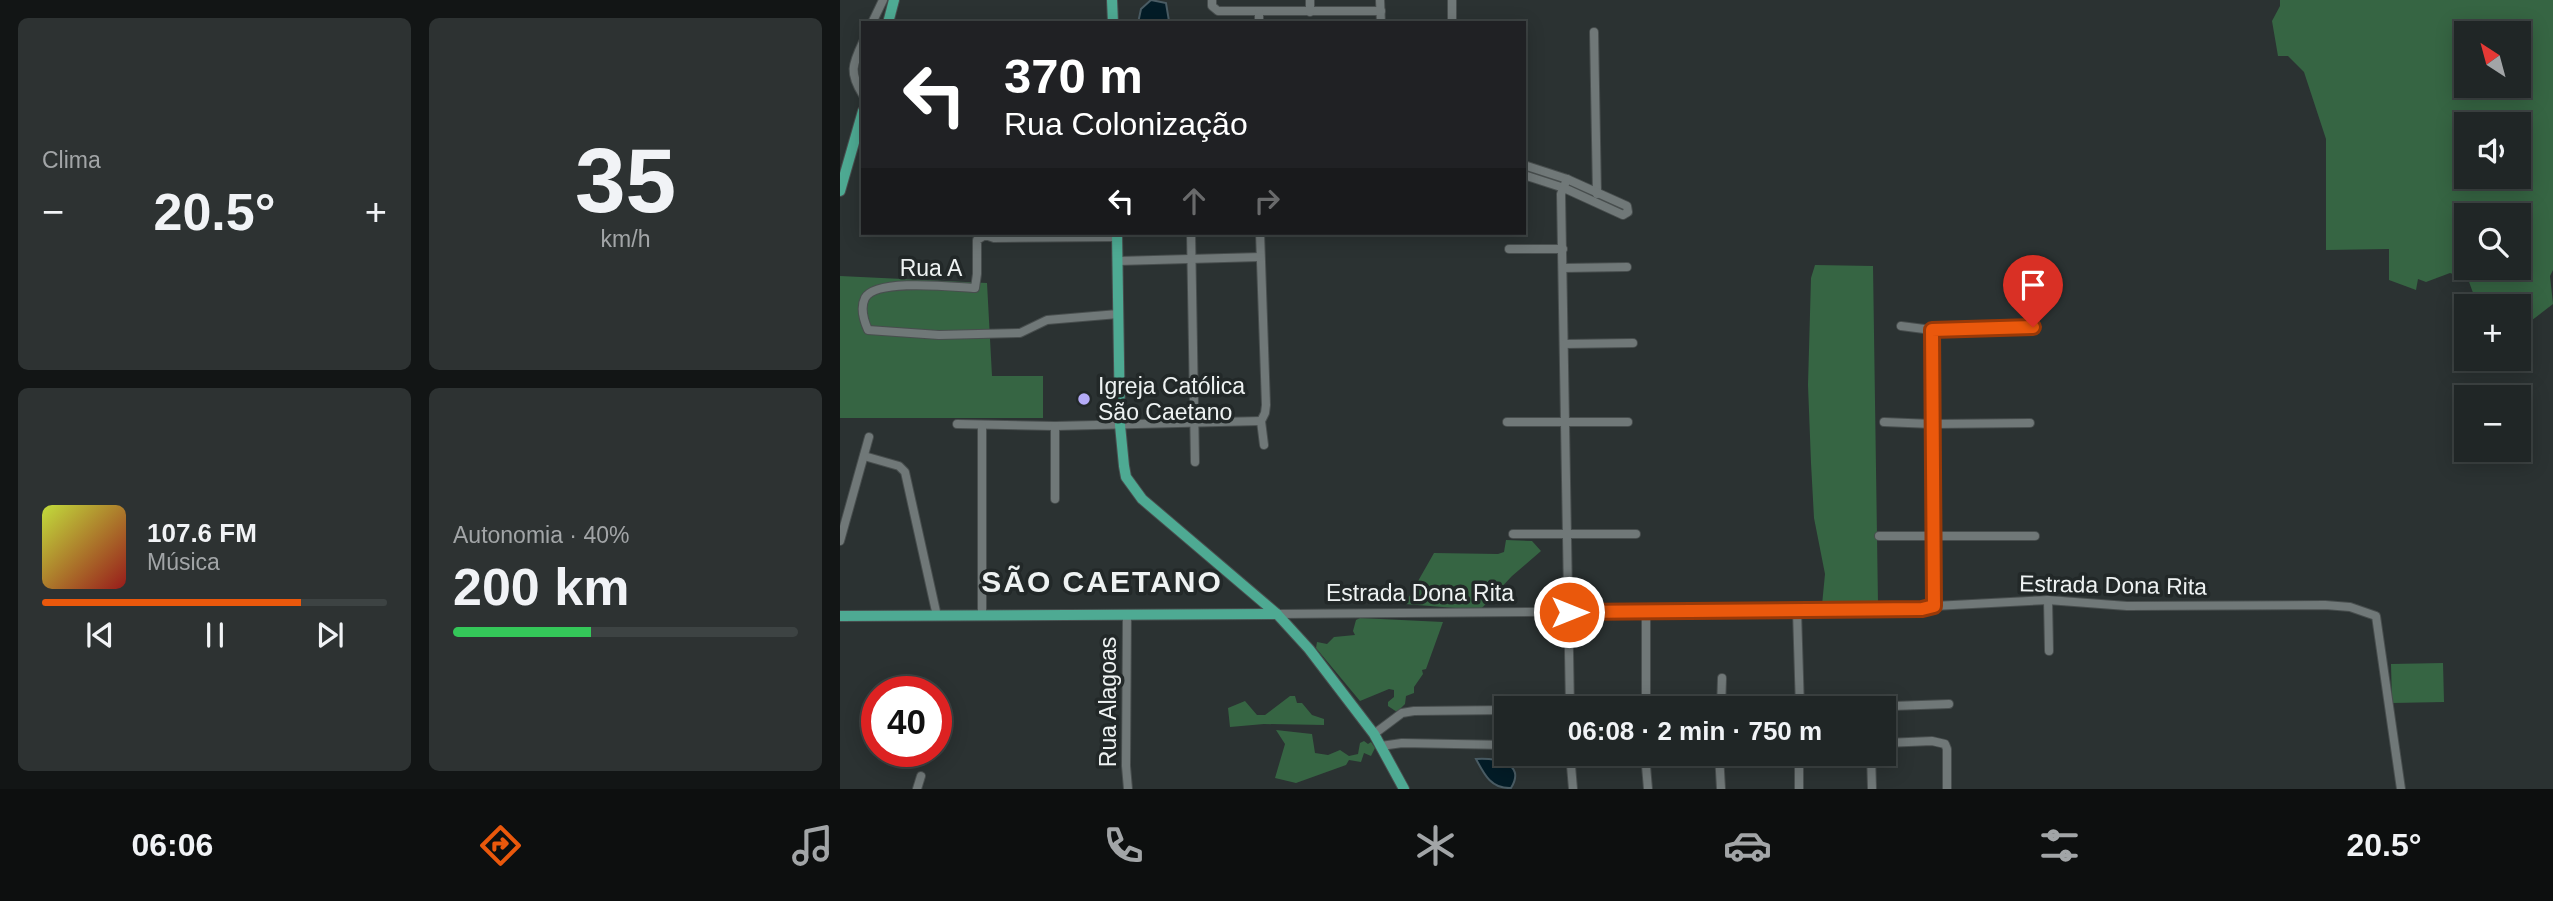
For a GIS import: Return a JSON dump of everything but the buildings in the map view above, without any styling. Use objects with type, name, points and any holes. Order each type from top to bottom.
[{"type":"main road","points":[[889,21],[894,0]]},
{"type":"main road","points":[[1112,0],[1112,21]]},
{"type":"main road","points":[[840,191],[860,128]]},
{"type":"main road","points":[[1117,235],[1121,425],[1126,477],[1132,488],[1151,507],[1277,614],[1309,649],[1374,734],[1404,789]]},
{"type":"main road","name":"Estrada Dona Rita","points":[[840,616],[1277,614]]},
{"type":"street","points":[[873,21],[883,0]]},
{"type":"street","points":[[1310,0],[1310,12]]},
{"type":"street","points":[[1380,0],[1381,21]]},
{"type":"street","points":[[1452,0],[1452,21]]},
{"type":"street","points":[[1212,3],[1218,11],[1381,11]]},
{"type":"street","points":[[1258,12],[1259,21]]},
{"type":"street","points":[[1594,32],[1598,192],[1594,201]]},
{"type":"street","points":[[861,46],[853,61],[853,80],[861,93]]},
{"type":"street","points":[[1526,166],[1598,192],[1627,206],[1628,212],[1623,215],[1564,188],[1526,176]]},
{"type":"street","points":[[1567,179],[1562,194],[1570,696]]},
{"type":"street","name":"Rua A","points":[[1117,235],[985,235],[977,240],[975,288],[912,285],[882,288],[871,292],[865,299],[863,313],[868,330],[939,335],[1020,333],[1047,320],[1118,314]]},
{"type":"street","points":[[1191,235],[1195,462]]},
{"type":"street","points":[[1260,235],[1266,405],[1261,421],[1264,445]]},
{"type":"street","points":[[1509,249],[1563,249]]},
{"type":"street","points":[[1118,261],[1259,257]]},
{"type":"street","points":[[1563,268],[1628,267]]},
{"type":"street","points":[[1901,326],[1932,330],[2033,327]]},
{"type":"street","points":[[1932,330],[1934,606]]},
{"type":"street","points":[[1564,344],[1633,343]]},
{"type":"street","points":[[957,424],[1055,426],[1261,421]]},
{"type":"street","points":[[1507,422],[1628,422]]},
{"type":"street","points":[[1884,422],[2030,423]]},
{"type":"street","points":[[982,426],[982,616]]},
{"type":"street","points":[[1055,426],[1055,499]]},
{"type":"street","points":[[840,541],[869,437]]},
{"type":"street","points":[[864,456],[899,466],[905,472],[937,616]]},
{"type":"street","points":[[1513,534],[1636,534]]},
{"type":"street","points":[[1879,536],[2035,536]]},
{"type":"street","points":[[2048,600],[2049,651]]},
{"type":"street","name":"Estrada Dona Rita","points":[[1277,614],[1922,609],[1934,606],[2048,600],[2127,606],[2339,605],[2376,616],[2401,789]]},
{"type":"street","points":[[1797,611],[1800,696]]},
{"type":"street","points":[[1646,612],[1646,696]]},
{"type":"street","name":"Rua Alagoas","points":[[1127,615],[1128,789]]},
{"type":"street","points":[[1721,696],[1722,678]]},
{"type":"street","points":[[1896,706],[1949,704]]},
{"type":"street","points":[[1374,734],[1402,713],[1414,710],[1494,710]]},
{"type":"street","points":[[1896,743],[1932,741],[1945,744],[1947,789]]},
{"type":"street","points":[[1381,746],[1402,743],[1494,745]]},
{"type":"street","points":[[1571,766],[1573,789]]},
{"type":"street","points":[[1647,766],[1648,789]]},
{"type":"street","points":[[1720,766],[1721,789]]},
{"type":"street","points":[[1799,766],[1799,789]]},
{"type":"street","points":[[1871,766],[1872,789]]},
{"type":"street","points":[[917,789],[921,776]]},
{"type":"green space","points":[[2280,0],[2553,0],[2553,270],[2550,276],[2553,304],[2531,321],[2531,294],[2473,294],[2468,280],[2531,280],[2531,203],[2454,203],[2454,274],[2450,273],[2426,282],[2418,279],[2416,290],[2389,280],[2389,249],[2326,250],[2326,139],[2304,72],[2288,56],[2278,56],[2272,21],[2280,6]]},
{"type":"green space","points":[[1815,265],[1873,266],[1878,604],[1822,605],[1825,574],[1814,518],[1808,385],[1811,278]]},
{"type":"green space","points":[[840,276],[987,283],[992,376],[1043,376],[1043,418],[840,418]]},
{"type":"green space","points":[[1506,540],[1532,541],[1541,551],[1512,576],[1480,610],[1405,604],[1434,553],[1498,554],[1504,552]]},
{"type":"green space","points":[[1356,620],[1443,622],[1426,669],[1422,670],[1423,674],[1414,687],[1414,693],[1406,696],[1405,704],[1397,712],[1388,706],[1388,702],[1394,697],[1394,690],[1389,689],[1360,701],[1316,648],[1317,642],[1327,644],[1334,637],[1355,635],[1353,631]]},
{"type":"green space","points":[[2443,663],[2444,702],[2392,703],[2391,664]]},
{"type":"green space","points":[[1290,696],[1295,696],[1297,703],[1302,703],[1312,715],[1324,719],[1324,725],[1264,724],[1230,727],[1228,708],[1245,701],[1257,715],[1265,715]]},
{"type":"green space","points":[[1276,730],[1312,734],[1315,753],[1328,755],[1340,750],[1349,756],[1358,754],[1360,743],[1364,741],[1368,744],[1371,742],[1375,748],[1371,756],[1364,753],[1361,762],[1349,760],[1346,765],[1296,783],[1275,778],[1285,744]]},
{"type":"water","points":[[1151,0],[1166,3],[1169,21],[1138,21],[1141,9]]},
{"type":"water","points":[[1476,759],[1494,760],[1494,766],[1510,766],[1515,772],[1515,779],[1511,788],[1504,788],[1485,775]]},
{"type":"place","name":"Igreja Católica São Caetano","points":[[1084,399]]},
{"type":"district","name":"SÃO CAETANO","points":[[1102,582]]},
{"type":"route","points":[[1569,612],[1922,609],[1934,606],[1932,330],[2033,327]]}]
